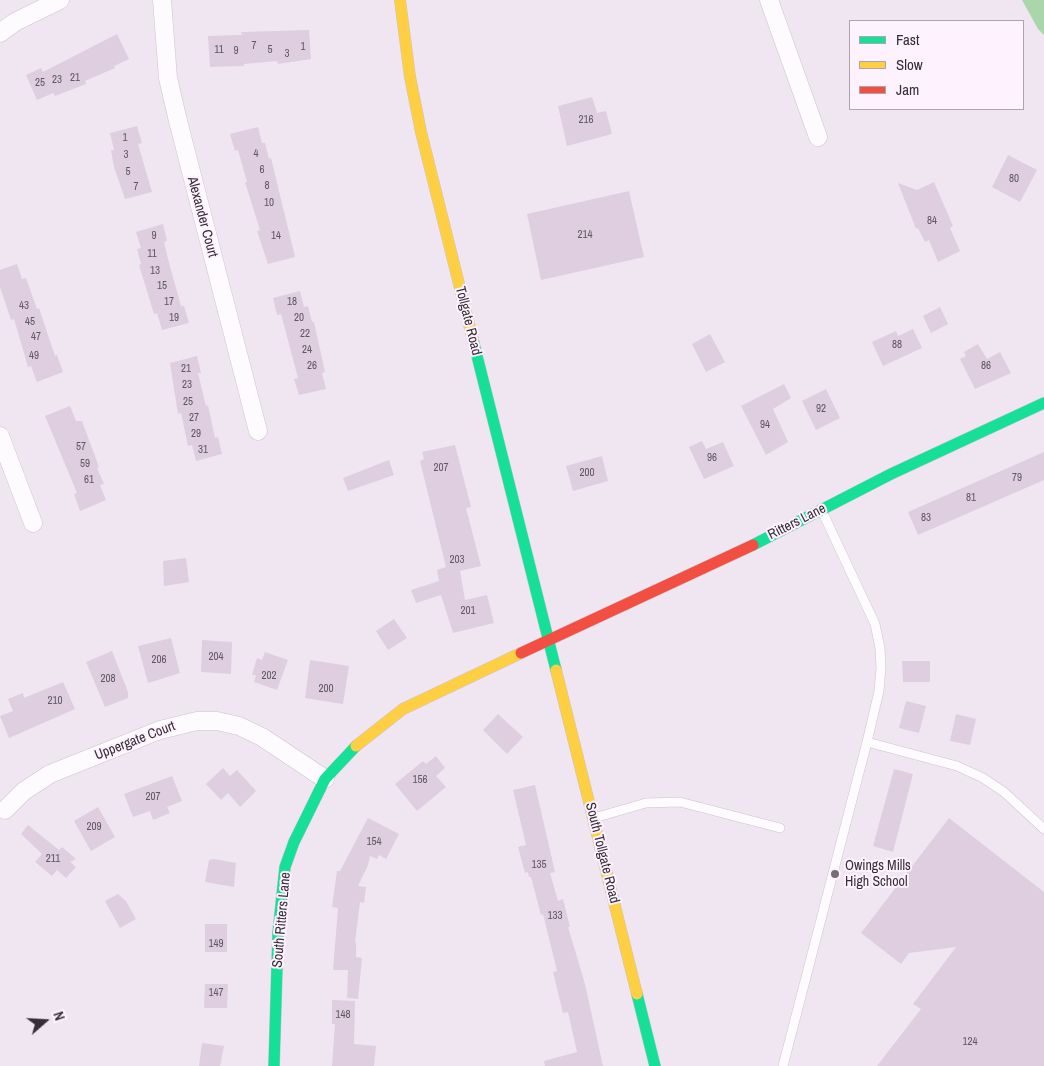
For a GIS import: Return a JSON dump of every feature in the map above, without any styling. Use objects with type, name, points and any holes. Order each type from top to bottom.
[{"type":"street","points":[[0,33],[15,22],[60,0]]},
{"type":"street","name":"Alexander Court","points":[[162,0],[168,78],[258,431]]},
{"type":"street","name":"Tollgate Road","points":[[400,0],[421,132],[550,640]]},
{"type":"street","points":[[769,0],[818,137]]},
{"type":"street","name":"Ritters Lane","points":[[550,640],[742,551],[891,474],[1044,403]]},
{"type":"street","points":[[0,436],[33,523]]},
{"type":"street","name":"South Ritters Lane","points":[[274,1066],[278,933],[285,867],[294,842],[324,779],[347,754],[374,730],[403,709],[550,640]]},
{"type":"street","name":"South Tollgate Road","points":[[550,640],[655,1066]]},
{"type":"street","name":"Uppergate Court","points":[[5,810],[24,791],[50,774],[160,730],[197,721],[224,723],[262,737],[324,779]]},
{"type":"lane","points":[[783,1066],[879,691],[880,648],[875,624],[864,596],[822,510]]},
{"type":"lane","points":[[867,742],[958,766],[1004,792],[1044,829]]},
{"type":"lane","points":[[594,818],[646,803],[680,802],[780,828]]},
{"type":"shaded area","points":[[1022,0],[1044,0],[1044,35],[1038,29]]},
{"type":"building","points":[[309,30],[311,59],[278,64],[277,61],[244,64],[244,66],[210,67],[208,36],[242,35],[241,32]]},
{"type":"building","points":[[117,34],[129,59],[114,66],[115,68],[85,81],[86,84],[55,96],[53,93],[37,100],[26,75],[41,68],[43,72]]},
{"type":"building","points":[[592,97],[597,113],[606,111],[612,134],[567,146],[558,106]]},
{"type":"building","points":[[137,126],[142,143],[138,144],[152,192],[125,199],[114,167],[111,150],[114,150],[110,133]]},
{"type":"building","points":[[258,127],[262,143],[265,143],[269,159],[271,158],[295,257],[268,264],[257,231],[260,230],[245,182],[247,182],[238,150],[235,151],[230,134]]},
{"type":"building","points":[[1008,155],[1037,170],[1020,202],[992,187]]},
{"type":"building","points":[[934,182],[953,226],[950,228],[960,251],[938,262],[929,240],[925,242],[918,228],[916,229],[898,183],[917,190]]},
{"type":"building","points":[[629,191],[644,257],[541,280],[527,214]]},
{"type":"building","points":[[163,224],[167,241],[164,242],[168,259],[181,306],[184,306],[189,323],[162,330],[157,313],[154,314],[139,265],[141,264],[137,249],[141,248],[136,232]]},
{"type":"building","points":[[17,264],[22,279],[26,278],[37,309],[39,308],[55,356],[57,355],[63,372],[37,382],[31,366],[28,367],[14,319],[11,320],[0,287],[0,270]]},
{"type":"building","points":[[300,291],[304,307],[308,306],[312,322],[314,322],[325,372],[322,373],[326,389],[299,395],[294,379],[298,378],[281,314],[277,315],[273,298]]},
{"type":"building","points":[[940,307],[948,324],[931,333],[923,316]]},
{"type":"building","points":[[913,329],[922,348],[883,366],[872,342],[896,331],[898,336]]},
{"type":"building","points":[[710,334],[725,362],[706,372],[692,344]]},
{"type":"building","points":[[978,344],[987,359],[1000,352],[1011,373],[975,389],[960,359],[966,356],[964,352]]},
{"type":"building","points":[[197,356],[201,373],[198,373],[206,406],[208,405],[215,438],[218,437],[222,454],[196,461],[192,445],[188,446],[181,413],[178,414],[170,363]]},
{"type":"building","points":[[784,384],[791,398],[773,409],[788,442],[766,455],[741,406]]},
{"type":"building","points":[[826,389],[840,418],[816,430],[802,401]]},
{"type":"building","points":[[70,406],[76,421],[82,421],[99,467],[97,468],[104,484],[100,485],[106,500],[80,511],[74,494],[77,493],[45,416]]},
{"type":"building","points":[[702,441],[706,449],[723,442],[734,466],[704,479],[689,447]]},
{"type":"building","points":[[455,445],[471,507],[466,508],[481,566],[460,571],[465,600],[487,595],[494,623],[453,633],[441,595],[416,603],[411,590],[439,581],[437,570],[446,567],[420,461],[424,459],[422,452]]},
{"type":"building","points":[[1044,452],[1044,480],[918,535],[908,512]]},
{"type":"building","points":[[602,456],[608,481],[573,491],[566,466]]},
{"type":"building","points":[[389,460],[394,475],[348,491],[343,478]]},
{"type":"building","points":[[186,558],[189,582],[164,586],[163,561]]},
{"type":"building","points":[[394,619],[407,638],[388,650],[376,631]]},
{"type":"building","points":[[171,638],[180,673],[148,683],[138,646]]},
{"type":"building","points":[[202,640],[232,642],[231,674],[201,672]]},
{"type":"building","points":[[112,651],[128,692],[128,698],[105,707],[86,662]]},
{"type":"building","points":[[265,652],[288,660],[277,690],[254,682],[256,675],[252,675],[257,658],[262,660]]},
{"type":"building","points":[[310,660],[349,666],[343,704],[305,698]]},
{"type":"building","points":[[902,661],[930,661],[930,682],[903,682]]},
{"type":"building","points":[[63,682],[75,709],[9,738],[0,716],[13,711],[8,699],[23,693],[24,698]]},
{"type":"building","points":[[906,701],[926,706],[919,733],[899,728]]},
{"type":"building","points":[[498,714],[523,737],[507,754],[483,730]]},
{"type":"building","points":[[956,714],[976,719],[970,745],[950,741]]},
{"type":"building","points":[[436,756],[445,768],[436,776],[446,787],[417,811],[395,784],[423,761],[426,764]]},
{"type":"building","points":[[223,768],[230,776],[237,770],[256,791],[240,807],[228,793],[221,800],[206,784]]},
{"type":"building","points":[[894,769],[913,774],[893,852],[873,846]]},
{"type":"building","points":[[172,776],[182,801],[167,807],[170,813],[153,820],[150,811],[133,817],[124,794]]},
{"type":"building","points":[[535,785],[555,872],[550,873],[558,901],[563,899],[570,927],[568,927],[585,984],[603,1066],[545,1066],[544,1061],[577,1052],[568,1012],[563,1013],[553,972],[557,971],[543,914],[541,915],[531,877],[529,877],[528,872],[525,873],[518,847],[526,845],[513,790]]},
{"type":"building","points":[[98,807],[115,837],[91,851],[74,821]]},
{"type":"building","points":[[368,818],[399,834],[386,859],[379,855],[377,859],[370,856],[358,886],[366,887],[364,903],[360,902],[355,942],[356,957],[362,958],[358,999],[347,998],[348,970],[333,970],[338,908],[332,907],[337,871],[340,871]]},
{"type":"building","points":[[949,818],[1044,892],[1044,1066],[877,1066],[921,1009],[913,1004],[956,947],[909,953],[901,964],[861,933]]},
{"type":"building","points":[[28,825],[59,850],[62,847],[76,859],[70,862],[76,867],[66,878],[57,870],[52,876],[35,862],[42,854],[21,834]]},
{"type":"building","points":[[214,859],[236,863],[234,887],[205,882],[209,860]]},
{"type":"building","points":[[118,894],[126,901],[136,919],[120,928],[105,901]]},
{"type":"building","points":[[205,924],[227,924],[227,952],[205,952]]},
{"type":"building","points":[[205,984],[228,984],[227,1008],[204,1008]]},
{"type":"building","points":[[332,1000],[355,1001],[354,1044],[376,1046],[374,1066],[332,1066],[335,1024],[332,1024]]},
{"type":"building","points":[[202,1043],[224,1046],[220,1066],[199,1066]]},
{"type":"traffic: fast","points":[[473,340],[556,670]]},
{"type":"traffic: fast","points":[[753,545],[891,474],[1044,403]]},
{"type":"traffic: fast","points":[[274,1066],[278,933],[285,867],[294,842],[325,779],[356,746]]},
{"type":"traffic: fast","points":[[637,994],[655,1066]]},
{"type":"traffic: slow","points":[[400,0],[410,77],[421,132],[473,340]]},
{"type":"traffic: slow","points":[[356,746],[403,709],[521,653]]},
{"type":"traffic: slow","points":[[556,670],[637,994]]},
{"type":"traffic: jam","points":[[521,653],[753,545]]},
{"type":"place","name":"Owings Mills High School","points":[[835,874]]}]
